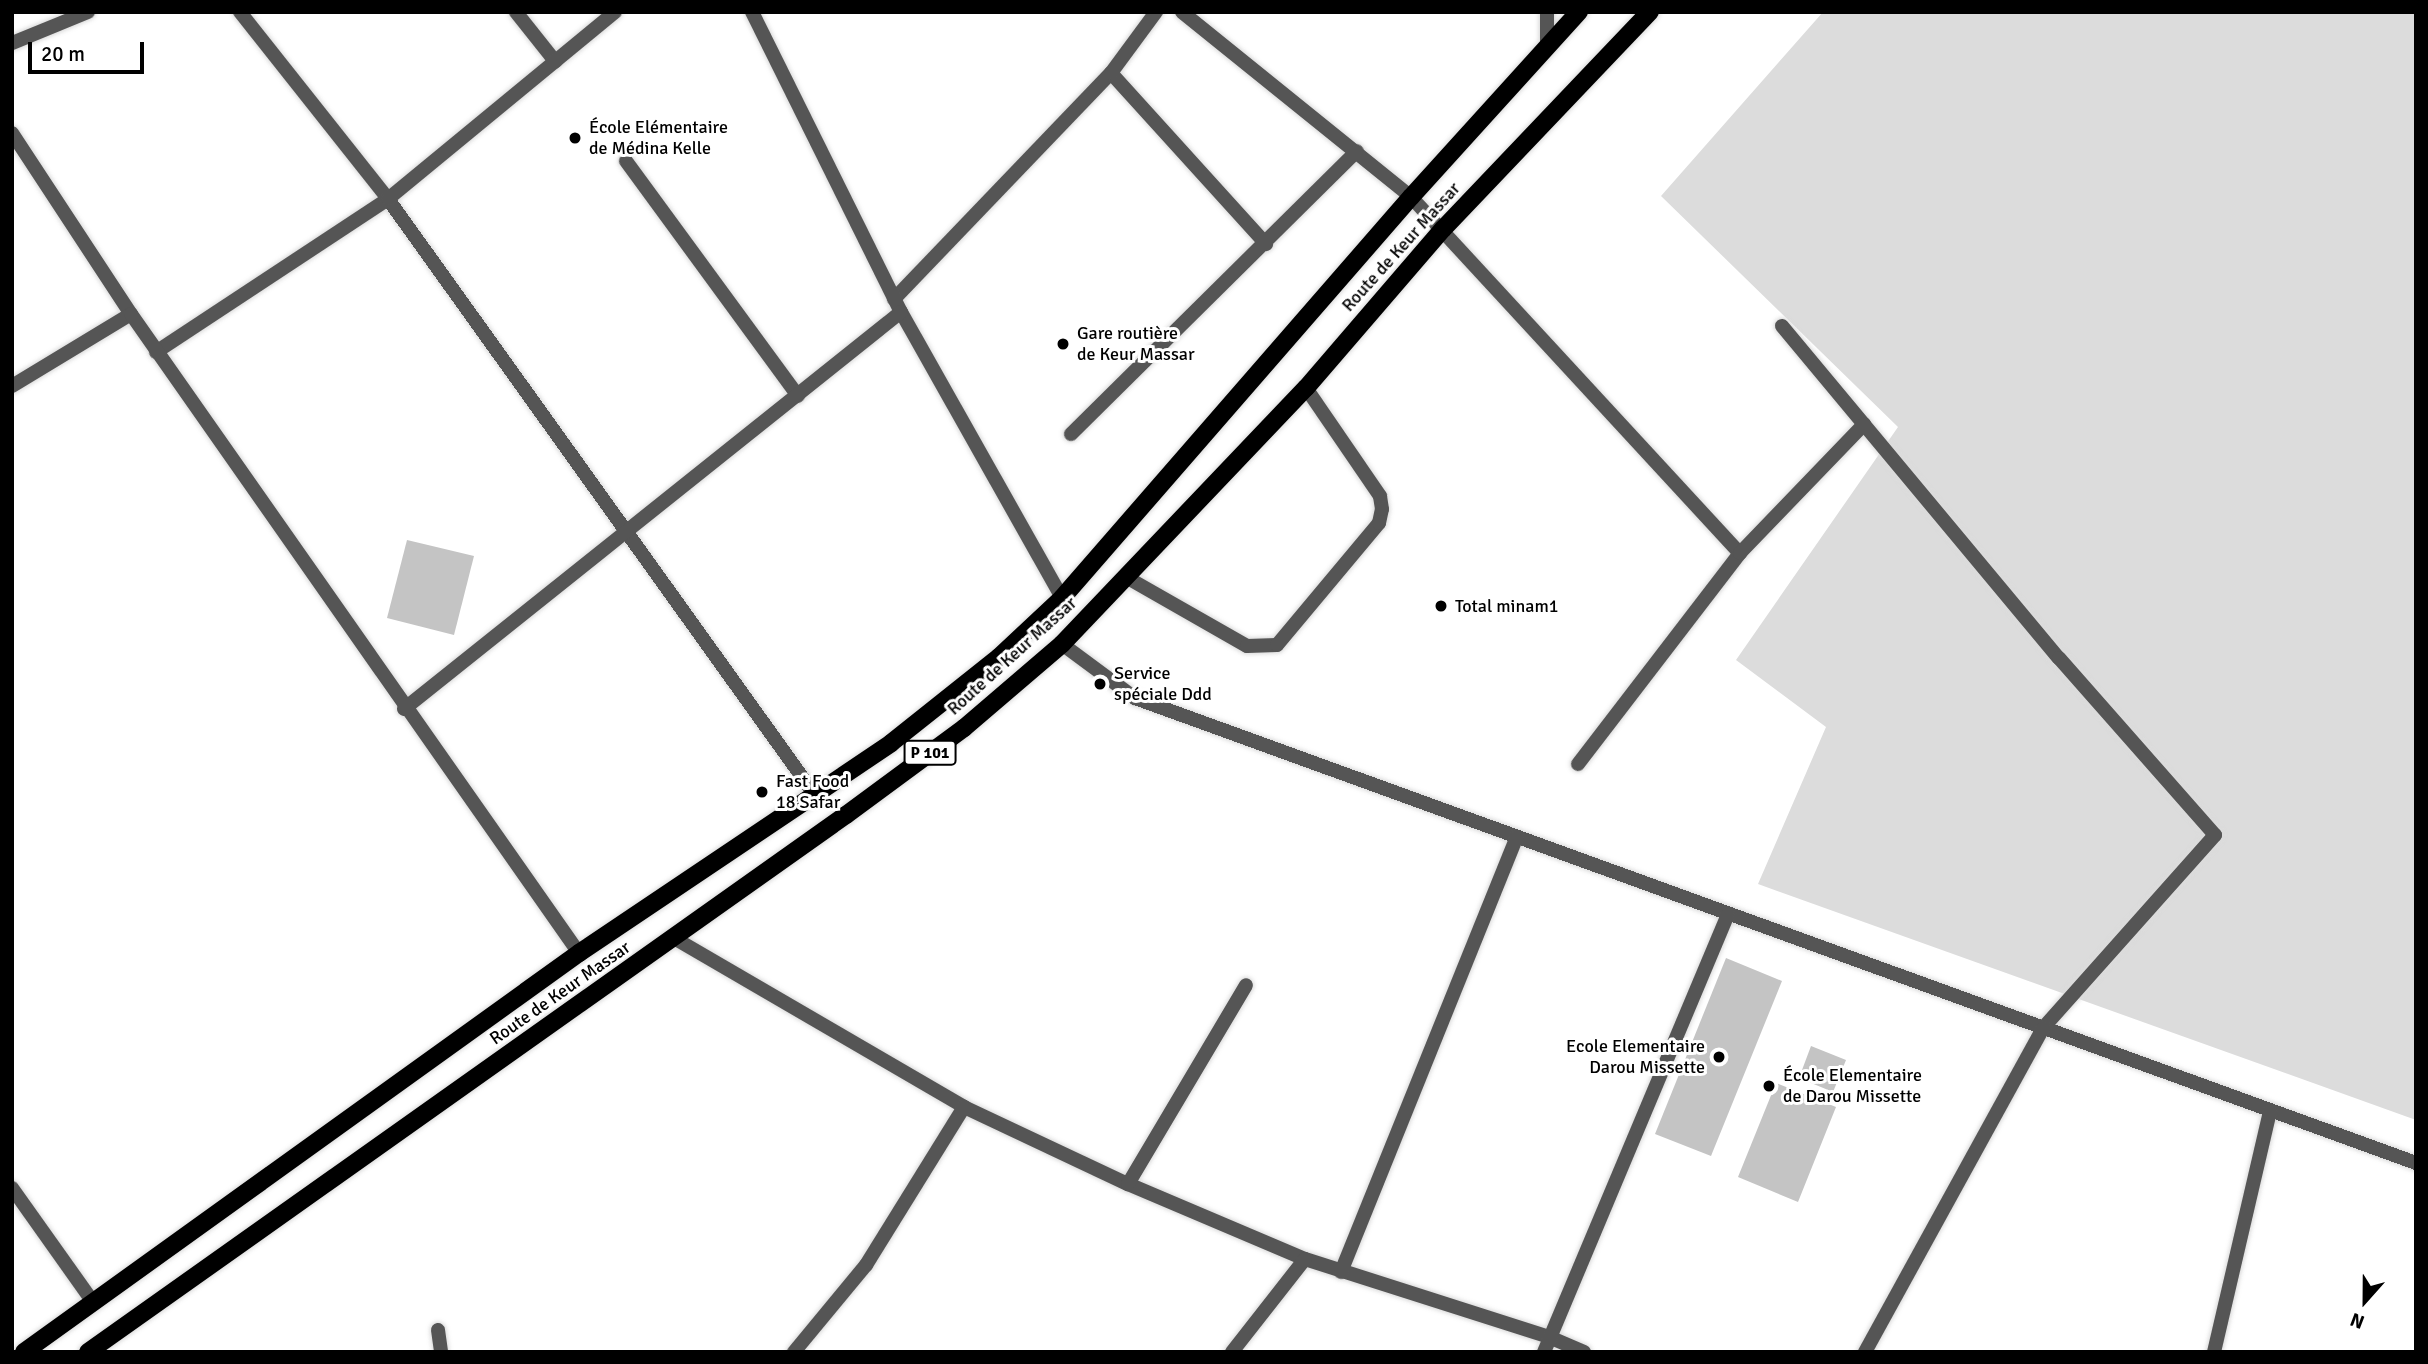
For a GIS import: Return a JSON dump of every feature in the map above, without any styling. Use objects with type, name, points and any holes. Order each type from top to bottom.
[{"type":"main road","name":"Route de Keur Massar","points":[[24,1352],[579,953],[815,795],[943,704],[1062,598],[1411,197],[1579,12]]},
{"type":"main road","name":"Route de Keur Massar","points":[[88,1352],[674,938],[964,728],[1062,644],[1306,388],[1443,229],[1650,12]]},
{"type":"street","points":[[12,43],[88,12]]},
{"type":"street","points":[[240,12],[388,200],[625,534],[815,795]]},
{"type":"street","points":[[516,12],[555,61]]},
{"type":"street","points":[[156,352],[388,200],[615,12]]},
{"type":"street","points":[[751,12],[894,299],[1062,598]]},
{"type":"street","points":[[894,299],[1111,73],[1156,12]]},
{"type":"street","points":[[1182,12],[1357,150],[1411,197],[1740,553]]},
{"type":"street","points":[[1547,12],[1547,46]]},
{"type":"street","points":[[1111,73],[1266,244]]},
{"type":"street","points":[[12,133],[156,352],[404,709],[579,953]]},
{"type":"street","points":[[1071,435],[1266,244],[1357,150]]},
{"type":"street","points":[[626,161],[798,396]]},
{"type":"street","points":[[404,709],[901,312]]},
{"type":"street","points":[[12,386],[131,314]]},
{"type":"street","points":[[1782,326],[2215,835],[2043,1028],[1865,1352]]},
{"type":"street","points":[[1126,577],[1247,646],[1277,645],[1379,523],[1382,509],[1380,496],[1306,388]]},
{"type":"street","points":[[1578,764],[1740,553],[1864,424]]},
{"type":"street","points":[[1062,644],[1135,698],[2416,1163]]},
{"type":"street","points":[[1341,1272],[1517,837]]},
{"type":"street","points":[[1544,1352],[1728,914]]},
{"type":"street","points":[[674,938],[964,1107],[1128,1184],[1305,1259],[1549,1337],[1584,1352]]},
{"type":"street","points":[[1128,1184],[1246,985]]},
{"type":"street","points":[[794,1352],[866,1265],[964,1107]]},
{"type":"street","points":[[2214,1352],[2270,1111]]},
{"type":"street","points":[[12,1188],[93,1302]]},
{"type":"street","points":[[1232,1352],[1305,1259]]},
{"type":"street","points":[[438,1329],[441,1352]]},
{"type":"shaded area","points":[[1823,12],[2416,12],[2416,1120],[1758,884],[1826,727],[1736,660],[1898,427],[1661,196]]},
{"type":"building","points":[[407,540],[474,556],[454,635],[387,618]]},
{"type":"building","name":"Ecole Elementaire Darou Missette","points":[[1726,958],[1782,981],[1711,1156],[1655,1134]]},
{"type":"building","points":[[1811,1046],[1846,1060],[1833,1092],[1799,1078]]},
{"type":"building","points":[[1776,1083],[1836,1107],[1798,1202],[1738,1177]]},
{"type":"place","name":"École Elémentaire de Médina Kelle","points":[[575,138]]},
{"type":"place","name":"Gare routière de Keur Massar","points":[[1063,344]]},
{"type":"place","name":"Total minam1","points":[[1441,606]]},
{"type":"place","name":"Service spéciale Ddd","points":[[1100,684]]},
{"type":"place","name":"Fast Food 18 Safar","points":[[762,792]]},
{"type":"place","name":"Ecole Elementaire Darou Missette","points":[[1719,1057]]},
{"type":"place","name":"École Elementaire de Darou Missette","points":[[1769,1086]]}]
